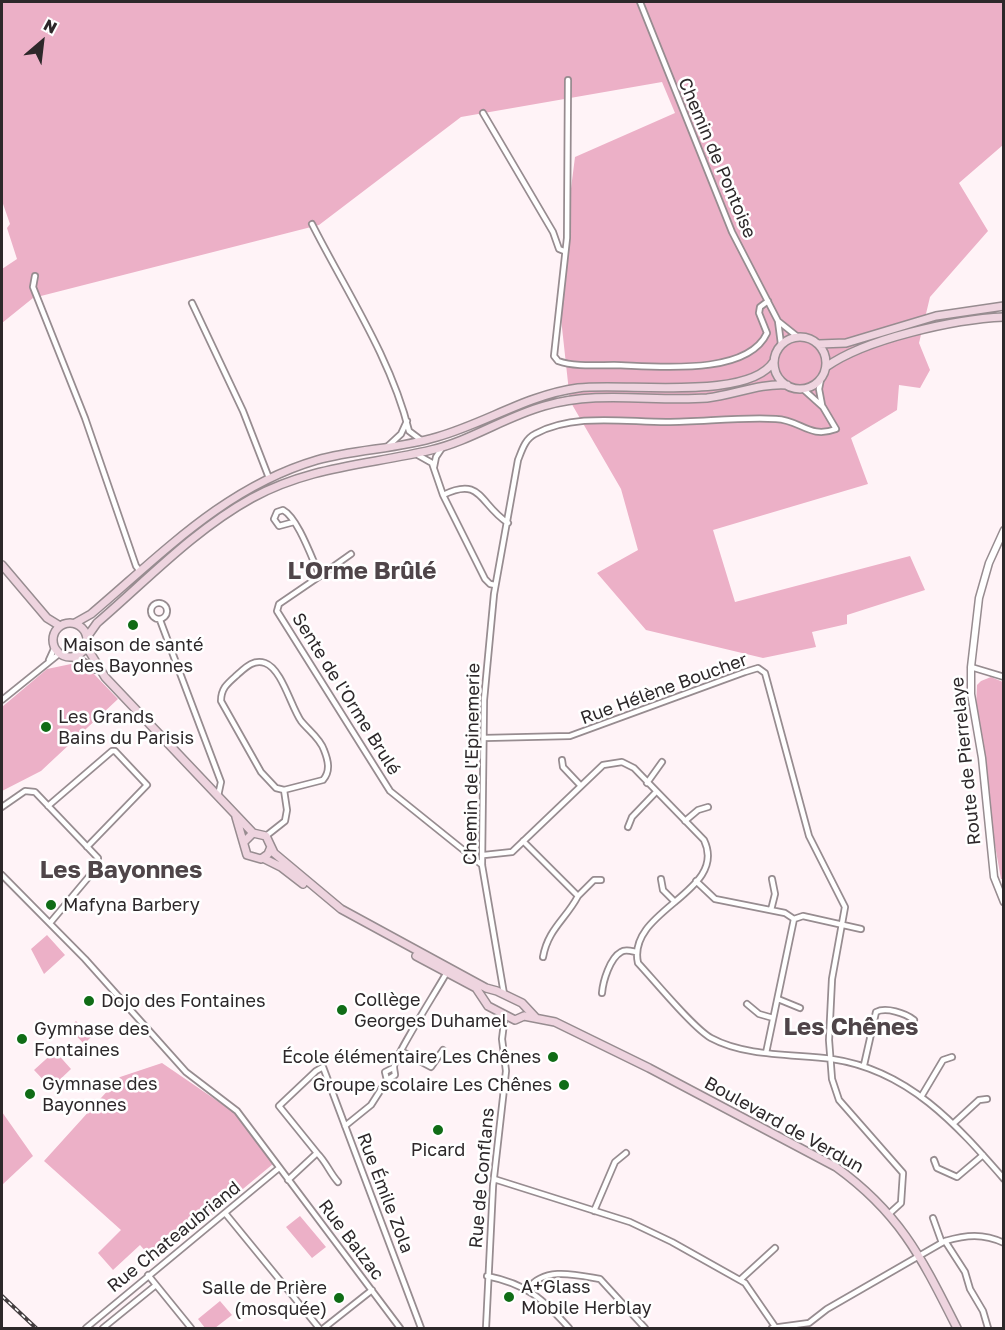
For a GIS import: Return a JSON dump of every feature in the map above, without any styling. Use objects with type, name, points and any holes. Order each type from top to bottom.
[{"type":"main road","points":[[819,344],[846,343],[936,316],[1004,306]]},
{"type":"main road","points":[[826,367],[858,350],[928,329],[962,321],[1004,317]]},
{"type":"main road","points":[[53,635],[60,626],[75,623],[91,614],[211,512],[269,478],[322,459],[424,441],[555,392],[600,386],[692,388],[726,385],[758,375],[768,369],[781,344],[798,337],[809,338],[819,344],[824,352],[826,367],[821,379],[803,389],[787,385],[768,385],[704,398],[614,396],[574,399],[530,411],[443,447],[319,471],[254,498],[198,536],[98,623],[87,637]]},
{"type":"main road","points":[[774,361],[777,375],[787,385]]},
{"type":"main road","points":[[2,565],[47,618],[60,626]]},
{"type":"main road","points":[[47,618],[57,651],[84,661],[105,677],[253,833],[266,836],[274,853],[341,909],[478,989],[485,997],[488,1006],[515,1020],[525,1013]]},
{"type":"main road","points":[[75,623],[83,628],[87,637],[86,646],[105,677]]},
{"type":"main road","points":[[73,657],[86,646]]},
{"type":"main road","points":[[235,815],[247,855],[255,859],[262,858],[289,873],[351,920],[492,990],[485,997]]},
{"type":"main road","points":[[244,842],[253,833]]},
{"type":"main road","points":[[262,858],[271,847]]},
{"type":"main road","name":"Boulevard de Verdun","points":[[492,990],[522,1003],[525,1013],[555,1022],[649,1068],[836,1167],[858,1183],[890,1213],[919,1254],[957,1329]]},
{"type":"street","name":"Chemin de Pontoise","points":[[640,2],[732,232],[778,321],[781,344]]},
{"type":"street","points":[[568,80],[567,238],[554,356],[562,363],[704,366],[721,363],[751,351],[762,343],[767,333],[759,313],[760,307],[768,301]]},
{"type":"street","points":[[483,113],[553,232],[559,249],[564,251]]},
{"type":"street","points":[[312,224],[391,376],[411,434],[424,441]]},
{"type":"street","points":[[35,276],[33,287],[85,418],[136,566],[140,571]]},
{"type":"street","points":[[192,303],[243,411],[269,478]]},
{"type":"street","name":"Chemin de Pontoise","points":[[778,321],[798,337]]},
{"type":"street","points":[[821,379],[819,389],[823,407]]},
{"type":"street","points":[[803,389],[823,407]]},
{"type":"street","name":"Chemin de l'Epinemerie","points":[[504,994],[482,865],[484,855],[483,700],[495,585],[523,447],[535,434],[562,424],[610,420],[665,422],[778,419],[822,434],[836,429],[823,407]]},
{"type":"street","points":[[387,447],[401,434],[407,421]]},
{"type":"street","points":[[434,467],[436,457],[443,447]]},
{"type":"street","points":[[414,454],[426,458],[434,467],[443,495],[484,579],[495,585]]},
{"type":"street","points":[[443,495],[461,487],[474,490],[508,523]]},
{"type":"street","points":[[294,522],[320,576]]},
{"type":"street","name":"Route de Pierrelaye","points":[[1004,530],[989,563],[979,598],[971,667],[973,714],[982,758],[990,844],[997,885],[1004,902]]},
{"type":"street","name":"Sente de l'Orme Brulé","points":[[351,554],[279,604],[278,611],[390,791],[482,865]]},
{"type":"street","points":[[160,620],[221,782],[218,796]]},
{"type":"street","points":[[2,700],[57,651]]},
{"type":"street","points":[[257,662],[267,663],[274,671],[302,721],[323,746],[327,761],[328,771],[323,780],[284,790],[276,788],[261,772],[221,701],[226,684],[257,662]]},
{"type":"street","points":[[971,667],[1004,677]]},
{"type":"street","name":"Rue Hélène Boucher","points":[[484,738],[570,736],[744,672],[758,668],[762,670],[809,836],[845,907],[842,925]]},
{"type":"street","points":[[48,806],[112,751],[115,751],[147,785],[87,847]]},
{"type":"street","points":[[562,760],[563,767],[581,786]]},
{"type":"street","points":[[484,855],[512,852],[603,765],[616,762],[634,768],[704,840],[709,854],[707,865],[696,881],[644,931],[636,952],[638,963],[710,1038],[766,1053],[830,1059],[864,1065],[921,1097],[954,1123],[1004,1179]]},
{"type":"street","points":[[647,783],[662,762]]},
{"type":"street","points":[[266,836],[285,821],[287,810],[284,790]]},
{"type":"street","points":[[2,807],[25,791],[35,792],[98,858],[97,867],[50,922]]},
{"type":"street","points":[[628,826],[632,817],[656,792]]},
{"type":"street","points":[[685,821],[698,810],[708,807]]},
{"type":"street","points":[[523,841],[578,896]]},
{"type":"street","name":"Rue Balzac","points":[[2,875],[50,922],[186,1072],[237,1111],[400,1329]]},
{"type":"street","points":[[661,879],[663,890],[675,902]]},
{"type":"street","points":[[771,910],[775,894],[772,879]]},
{"type":"street","points":[[543,957],[545,944],[557,923],[594,880],[601,880]]},
{"type":"street","points":[[696,881],[715,899],[785,913],[794,919]]},
{"type":"street","points":[[997,885],[1004,893]]},
{"type":"street","points":[[794,919],[803,916],[861,929]]},
{"type":"street","points":[[766,1053],[794,919]]},
{"type":"street","points":[[842,925],[832,979],[830,1059],[839,1100],[903,1173],[901,1203],[890,1213]]},
{"type":"street","points":[[602,993],[605,976],[619,953],[624,950],[636,952]]},
{"type":"street","points":[[345,1126],[371,1105],[387,1080],[395,1076],[393,1068],[401,1051],[448,970]]},
{"type":"street","points":[[492,990],[498,987],[500,975]]},
{"type":"street","points":[[778,999],[800,1008]]},
{"type":"street","points":[[747,1004],[759,1014],[773,1018]]},
{"type":"street","points":[[864,1065],[876,1012],[882,1009],[906,1014],[914,1020]]},
{"type":"street","name":"Rue de Conflans","points":[[486,1329],[487,1276],[494,1179],[506,1071],[505,1015]]},
{"type":"street","points":[[504,1031],[515,1020]]},
{"type":"street","points":[[401,1051],[431,1067],[443,1050]]},
{"type":"street","points":[[921,1097],[943,1060],[952,1057]]},
{"type":"street","name":"Rue Émile Zola","points":[[317,1154],[279,1106],[315,1071],[323,1067],[421,1329]]},
{"type":"street","points":[[387,1080],[386,1071],[393,1068]]},
{"type":"street","points":[[954,1123],[979,1100],[987,1099]]},
{"type":"street","points":[[594,1211],[615,1162],[626,1153]]},
{"type":"street","points":[[288,1180],[317,1154],[327,1163],[330,1173],[338,1182]]},
{"type":"street","points":[[934,1160],[937,1168],[957,1177],[983,1155]]},
{"type":"street","name":"Rue Chateaubriand","points":[[86,1329],[279,1168]]},
{"type":"street","points":[[494,1179],[630,1222],[672,1242],[745,1283],[775,1328],[809,1323],[827,1309],[885,1278],[919,1254],[943,1242],[966,1235],[991,1237],[1004,1243]]},
{"type":"street","points":[[225,1213],[319,1329]]},
{"type":"street","points":[[933,1218],[943,1242],[966,1272],[970,1289],[983,1311],[988,1329]]},
{"type":"street","points":[[740,1280],[775,1248]]},
{"type":"street","points":[[528,1289],[532,1284],[556,1274],[600,1279],[645,1329]]},
{"type":"street","points":[[148,1275],[191,1329]]},
{"type":"street","points":[[487,1276],[528,1289],[546,1303],[569,1329]]},
{"type":"street","points":[[103,1329],[156,1285]]},
{"type":"street","points":[[324,1329],[372,1290]]},
{"type":"shaded area","points":[[2,2],[1003,2],[1003,145],[959,183],[988,231],[930,297],[919,343],[930,370],[920,388],[899,385],[897,410],[851,438],[868,484],[713,530],[735,602],[910,556],[925,590],[847,615],[847,624],[812,632],[816,647],[763,658],[646,630],[597,573],[638,550],[621,489],[570,401],[558,291],[575,157],[675,113],[662,82],[461,117],[319,225],[33,298],[2,323],[2,269],[17,259],[7,228],[10,224],[2,201]]},
{"type":"shaded area","name":"Les Grands Bains du Parisis","points":[[71,664],[92,672],[118,699],[41,771],[2,791],[2,707],[47,669]]},
{"type":"shaded area","points":[[991,677],[1003,682],[1003,879],[1001,879],[993,834],[985,753],[976,707],[977,685]]},
{"type":"shaded area","points":[[47,935],[65,955],[44,974],[31,949]]},
{"type":"shaded area","points":[[76,1021],[91,1037],[84,1044],[69,1028]]},
{"type":"shaded area","points":[[55,1051],[71,1069],[51,1088],[34,1070]]},
{"type":"shaded area","points":[[162,1063],[235,1113],[273,1164],[155,1262],[140,1245],[113,1270],[98,1253],[121,1230],[44,1161],[120,1077]]},
{"type":"shaded area","points":[[2,1112],[33,1156],[2,1185]]},
{"type":"shaded area","points":[[300,1216],[326,1247],[312,1258],[286,1227]]},
{"type":"shaded area","points":[[220,1301],[232,1315],[215,1328],[205,1328],[198,1319]]},
{"type":"railway","points":[[2,1296],[36,1328]]},
{"type":"place","name":"Maison de santé des Bayonnes","points":[[133,625]]},
{"type":"place","name":"Les Grands Bains du Parisis","points":[[46,727]]},
{"type":"place","name":"Mafyna Barbery","points":[[51,905]]},
{"type":"place","name":"Dojo des Fontaines","points":[[89,1001]]},
{"type":"place","name":"Collège Georges Duhamel","points":[[342,1010]]},
{"type":"place","name":"Gymnase des Fontaines","points":[[22,1039]]},
{"type":"place","name":"École élémentaire Les Chênes","points":[[553,1057]]},
{"type":"place","name":"Groupe scolaire Les Chênes","points":[[564,1085]]},
{"type":"place","name":"Gymnase des Bayonnes","points":[[30,1094]]},
{"type":"place","name":"Picard","points":[[438,1130]]},
{"type":"place","name":"A+Glass Mobile Herblay","points":[[509,1297]]},
{"type":"place","name":"Salle de Prière (mosquée)","points":[[339,1298]]},
{"type":"district","name":"L'Orme Brûlé","points":[[362,571]]},
{"type":"district","name":"Les Bayonnes","points":[[121,870]]},
{"type":"district","name":"Les Chênes","points":[[851,1027]]}]
